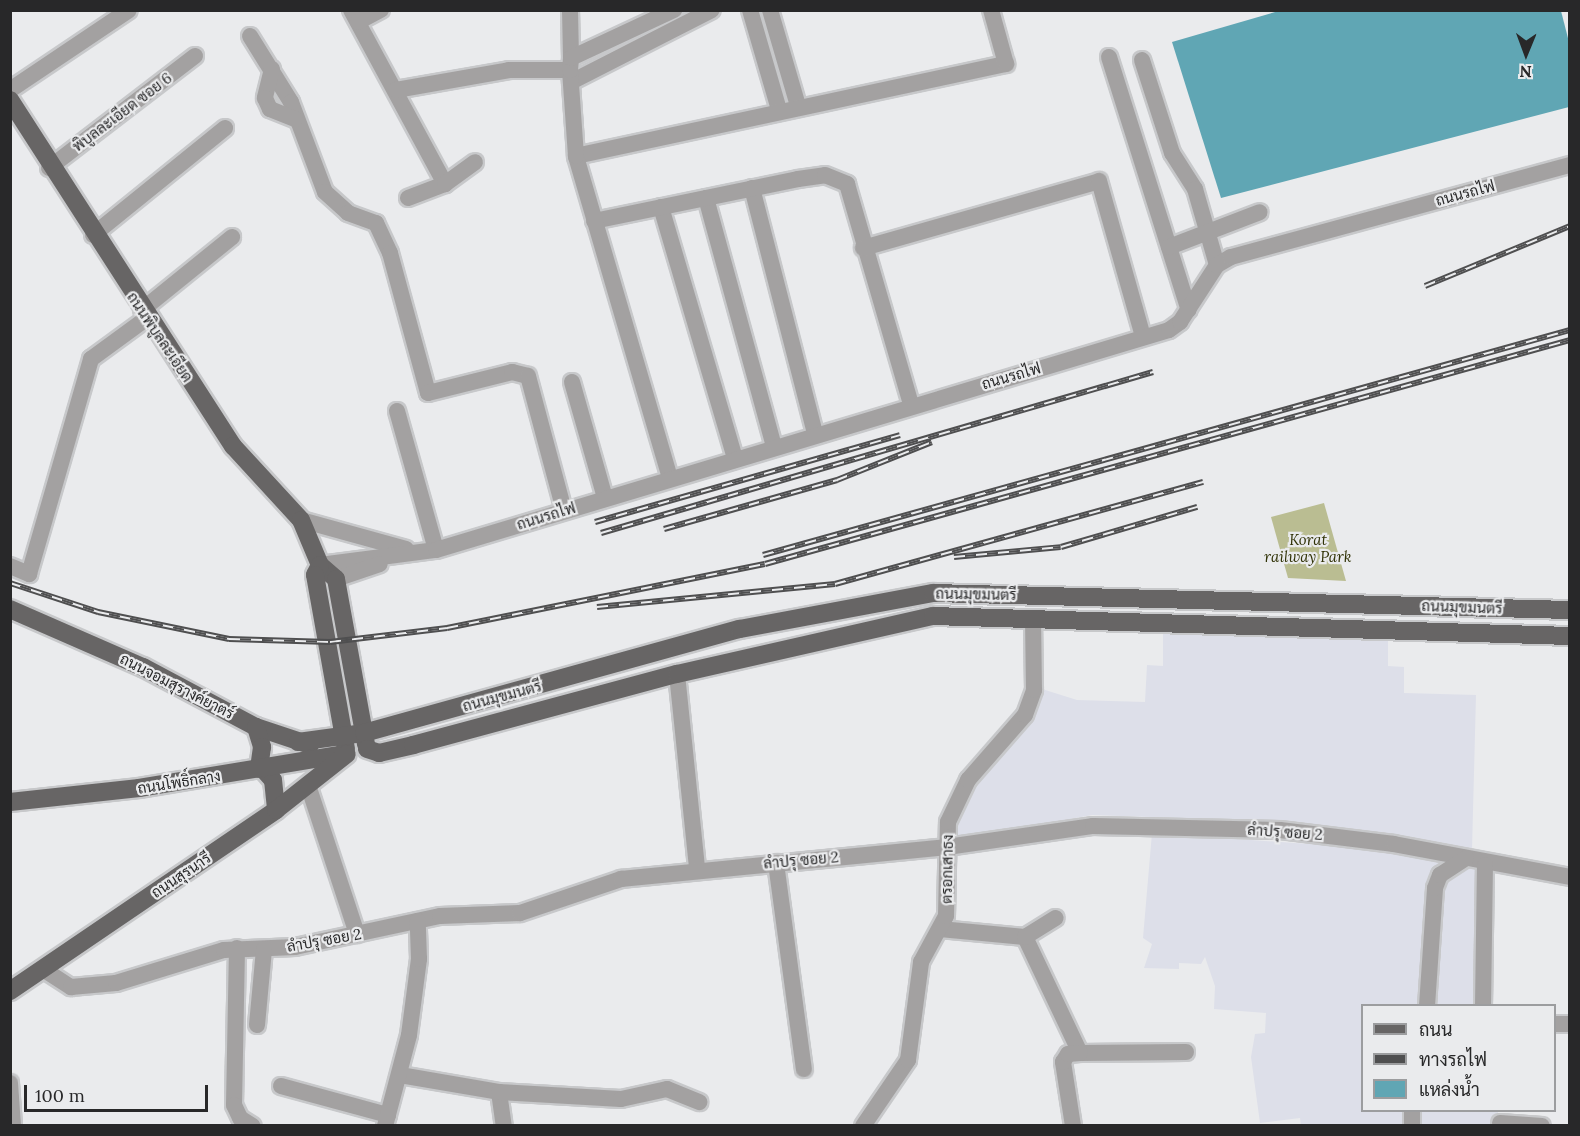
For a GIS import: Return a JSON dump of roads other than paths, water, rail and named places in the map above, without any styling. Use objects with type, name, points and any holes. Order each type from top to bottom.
[{"type":"main road","name":"ถนนพิบูลละเอียด","points":[[10,100],[49,168],[233,446],[301,520],[320,565],[336,579]]},
{"type":"main road","name":"ถนนพิบูลละเอียด","points":[[320,565],[315,574],[346,745]]},
{"type":"main road","points":[[336,579],[365,741]]},
{"type":"main road","name":"ถนนมุขมนตรี","points":[[365,741],[740,629],[933,593],[1569,610]]},
{"type":"main road","points":[[1025,595],[1034,618]]},
{"type":"main road","name":"ถนนจอมสุรางค์ยาตร์","points":[[10,609],[143,667],[256,727],[298,742],[346,745]]},
{"type":"main road","name":"ถนนมุขมนตรี","points":[[365,741],[379,753],[677,674],[933,616],[1569,636]]},
{"type":"main road","points":[[740,629],[746,658]]},
{"type":"main road","points":[[256,727],[262,747],[261,769],[273,780],[276,810]]},
{"type":"main road","name":"ถนนโพธิ์กลาง","points":[[10,802],[261,769],[365,741]]},
{"type":"main road","name":"ถนนสุรนารี","points":[[10,991],[46,970],[276,810],[308,785],[346,745]]},
{"type":"street","points":[[10,90],[129,10]]},
{"type":"street","points":[[381,10],[354,16],[396,90],[444,184]]},
{"type":"street","points":[[570,10],[570,70],[576,156],[670,478]]},
{"type":"street","points":[[570,70],[674,10]]},
{"type":"street","points":[[396,90],[509,70],[570,70],[712,10]]},
{"type":"street","points":[[750,10],[779,110]]},
{"type":"street","points":[[770,10],[798,106]]},
{"type":"street","points":[[576,156],[779,110],[1006,64],[991,10]]},
{"type":"street","points":[[250,36],[272,69],[296,119],[325,192],[348,213],[376,223],[390,253],[428,393],[512,372],[528,376],[564,510]]},
{"type":"street","name":"พิบูลละเอียด ซอย 6","points":[[49,168],[195,56]]},
{"type":"street","points":[[1109,57],[1189,310]]},
{"type":"street","points":[[1143,60],[1172,153],[1195,189],[1217,265]]},
{"type":"street","points":[[93,235],[225,128]]},
{"type":"street","points":[[408,198],[444,184],[475,162]]},
{"type":"street","name":"ถนนรถไฟ","points":[[336,579],[911,405],[1168,330],[1189,310],[1217,265],[1569,165]]},
{"type":"street","points":[[594,221],[825,175],[847,184],[863,248],[911,405]]},
{"type":"street","points":[[863,248],[1099,181],[1143,337]]},
{"type":"street","points":[[752,188],[815,434]]},
{"type":"street","points":[[706,198],[774,447]]},
{"type":"street","points":[[661,207],[735,459]]},
{"type":"street","points":[[1169,247],[1206,230],[1260,212]]},
{"type":"street","points":[[10,566],[28,574],[91,359],[232,237]]},
{"type":"street","points":[[572,382],[605,498]]},
{"type":"street","points":[[301,520],[430,551],[397,411]]},
{"type":"street","name":"ถนนรถไฟ","points":[[320,565],[430,551]]},
{"type":"street","name":"ตรอกเสาธง","points":[[863,1125],[908,1060],[921,962],[940,929],[948,901],[948,822],[956,800],[1025,715],[1034,690],[1034,618]]},
{"type":"street","points":[[677,674],[697,869]]},
{"type":"street","points":[[308,785],[357,934]]},
{"type":"street","name":"ลำปรุ ซอย 2","points":[[46,970],[71,987],[116,983],[237,948],[264,949],[357,934],[418,921],[520,913],[621,879],[697,869],[948,847],[1094,826],[1280,830],[1466,858],[1485,865],[1569,878]]},
{"type":"street","points":[[1427,1004],[1435,888],[1440,875],[1466,858]]},
{"type":"street","points":[[776,863],[804,1069]]},
{"type":"street","points":[[1483,1004],[1485,865]]},
{"type":"street","points":[[940,929],[1025,937],[1056,918]]},
{"type":"street","points":[[281,1086],[386,1120],[400,1075],[414,1001],[418,921]]},
{"type":"street","points":[[1025,937],[1080,1053]]},
{"type":"street","points":[[237,948],[234,1105],[240,1118],[253,1125]]},
{"type":"street","points":[[257,1025],[264,949]]},
{"type":"street","points":[[1073,1125],[1063,1062],[1068,1054],[1186,1052]]},
{"type":"street","points":[[400,1075],[499,1092],[621,1099],[667,1089],[700,1102]]},
{"type":"street","points":[[10,1083],[13,1125]]},
{"type":"street","points":[[499,1092],[504,1125]]},
{"type":"street","points":[[1500,1123],[1542,1125]]},
{"type":"water","points":[[1282,10],[1561,11],[1569,42],[1569,107],[1221,198],[1172,42]]},
{"type":"railway","points":[[1425,286],[1570,226]]},
{"type":"railway","points":[[763,555],[1570,330]]},
{"type":"railway","points":[[10,583],[98,612],[229,639],[330,642],[447,628],[765,564],[1570,340]]},
{"type":"railway","points":[[601,533],[1153,372]]},
{"type":"railway","points":[[595,522],[900,435]]},
{"type":"railway","points":[[664,529],[837,480],[932,442]]},
{"type":"railway","points":[[597,607],[835,584],[1203,482]]},
{"type":"railway","points":[[954,557],[1061,547],[1197,507]]},
{"type":"park label","name":"Korat railway Park","points":[[1308,548]]}]
